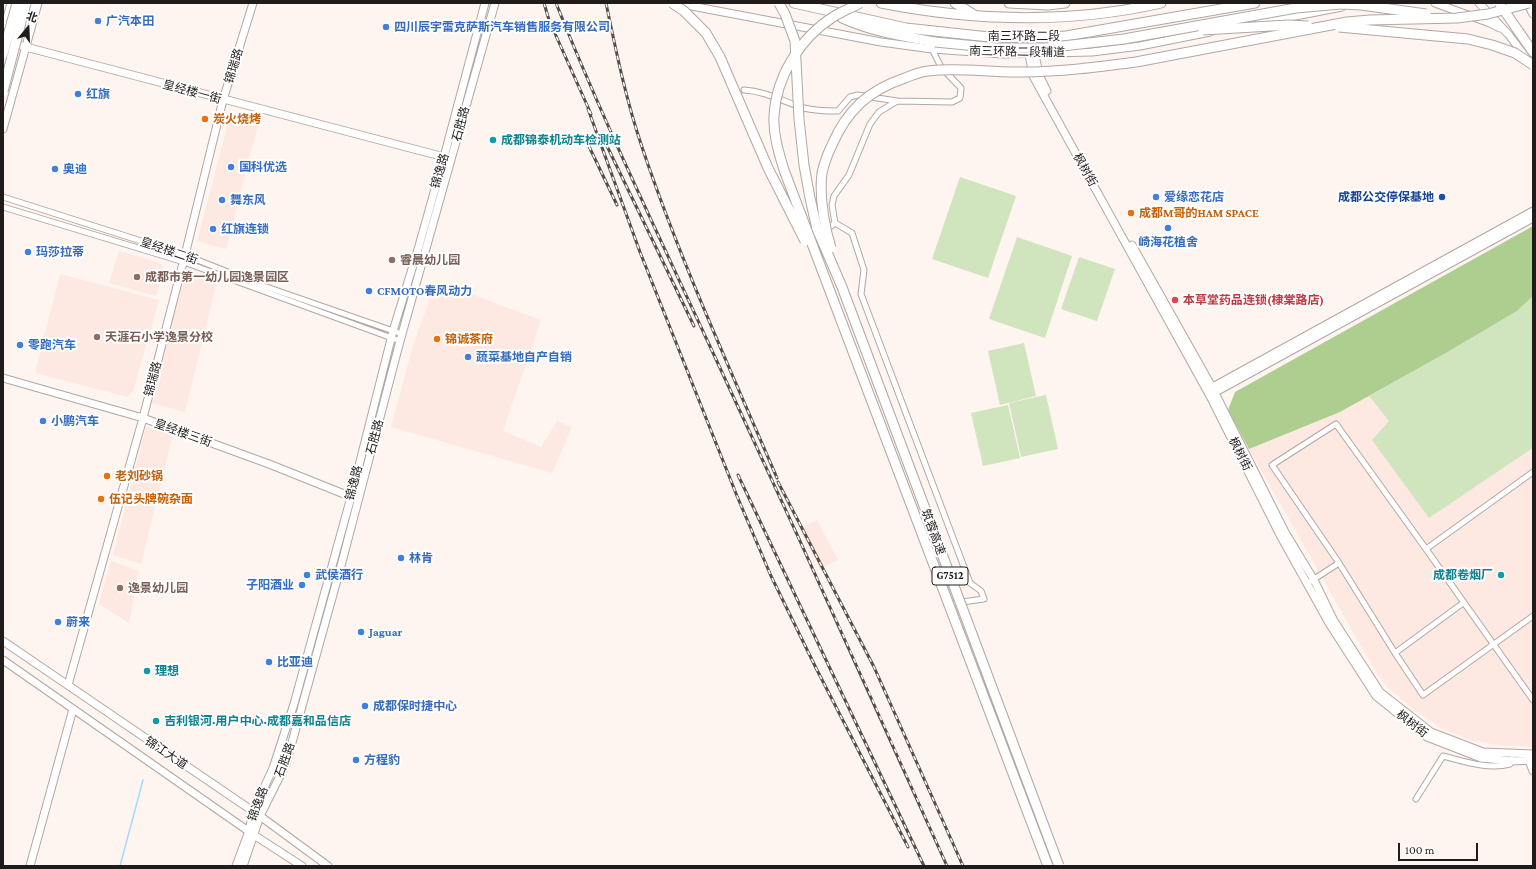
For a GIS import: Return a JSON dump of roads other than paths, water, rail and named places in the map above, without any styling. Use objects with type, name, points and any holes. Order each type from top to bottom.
[{"type":"highway","points":[[3,92],[14,3]]},
{"type":"highway","points":[[3,54],[10,33],[26,3]]},
{"type":"highway","points":[[10,33],[33,3]]},
{"type":"highway","points":[[672,3],[684,11],[706,33],[720,57],[768,168],[831,292]]},
{"type":"highway","points":[[779,3],[785,14],[794,41],[799,118],[804,165],[810,198],[817,229],[842,287]]},
{"type":"highway","name":"南三环路二段","points":[[794,3],[906,28],[998,38],[1066,36],[1255,3]]},
{"type":"highway","points":[[831,292],[784,170],[776,139],[774,117],[777,94],[796,53],[811,35],[832,18],[860,3]]},
{"type":"highway","name":"南三环路二段","points":[[881,3],[905,8],[977,17],[1042,18],[1129,10],[1161,3]]},
{"type":"highway","points":[[955,3],[977,17]]},
{"type":"highway","points":[[1009,3],[1048,5],[1065,3]]},
{"type":"highway","points":[[1366,3],[1372,13],[1389,24],[1427,35]]},
{"type":"highway","points":[[1499,3],[1533,42]]},
{"type":"highway","points":[[1506,3],[1533,52]]},
{"type":"highway","points":[[842,287],[826,234],[821,192],[822,172],[836,134],[848,116],[866,98],[882,87],[895,81],[928,71],[1021,72],[1102,67],[1136,62],[1347,22],[1457,18],[1488,14],[1529,3],[1533,13]]},
{"type":"highway","points":[[1158,34],[1296,8],[1341,4],[1361,5],[1457,18]]},
{"type":"highway","points":[[825,10],[860,26],[933,46],[1045,48],[1158,34],[1288,25],[1361,28],[1468,39],[1492,45],[1514,53],[1533,67]]},
{"type":"highway","name":"筑蓉高速","points":[[842,287],[1059,866]]},
{"type":"highway","name":"筑蓉高速","points":[[831,292],[1048,866]]},
{"type":"street","points":[[3,129],[38,3]]},
{"type":"street","name":"锦瑞路","points":[[68,685],[143,418],[185,259],[223,100],[253,3]]},
{"type":"street","name":"锦逸路","points":[[236,866],[251,833],[253,812],[274,768],[294,704],[351,497],[393,331],[448,158],[485,3]]},
{"type":"street","name":"石胜路","points":[[243,866],[251,833],[286,764],[358,500],[448,158],[495,3]]},
{"type":"street","name":"南三环路二段辅道","points":[[676,3],[881,42],[1002,54],[1092,52],[1140,46],[1289,18],[1357,3]]},
{"type":"street","points":[[1435,3],[1490,23],[1509,35]]},
{"type":"street","points":[[1479,3],[1509,35],[1533,67]]},
{"type":"street","name":"皇经楼一街","points":[[3,41],[448,158]]},
{"type":"street","points":[[744,90],[755,91],[804,108],[817,110],[838,111],[850,97],[858,95],[897,101],[952,102],[960,98],[961,88],[941,67],[933,46]]},
{"type":"street","name":"枫树街","points":[[1032,54],[1033,76],[1211,391],[1311,582],[1334,621],[1380,692],[1431,732],[1483,752],[1512,758],[1531,758]]},
{"type":"street","points":[[3,92],[7,100],[7,114]]},
{"type":"street","points":[[835,223],[832,204],[834,196],[849,175],[870,124],[879,112],[897,101]]},
{"type":"street","name":"皇经楼二街","points":[[3,197],[393,331],[401,338]]},
{"type":"street","name":"皇经楼二街","points":[[3,207],[185,259],[392,338],[401,338]]},
{"type":"street","points":[[1211,391],[1533,211]]},
{"type":"street","points":[[1211,391],[1533,218]]},
{"type":"street","points":[[809,246],[835,223]]},
{"type":"street","points":[[835,223],[852,233],[864,270],[861,294],[970,583],[981,591],[984,599],[946,604]]},
{"type":"street","name":"皇经楼三街","points":[[3,378],[143,418],[269,464],[358,500]]},
{"type":"street","points":[[1533,616],[1493,645],[1423,695],[1394,653],[1339,563],[1272,465],[1336,424],[1426,549],[1463,603],[1493,645],[1533,700]]},
{"type":"street","points":[[1426,549],[1533,472]]},
{"type":"street","points":[[1311,582],[1339,563]]},
{"type":"street","points":[[1394,653],[1463,603]]},
{"type":"street","name":"锦江大道","points":[[3,641],[260,816],[328,866]]},
{"type":"street","name":"锦江大道","points":[[3,660],[251,833],[302,866]]},
{"type":"street","points":[[30,866],[73,709]]},
{"type":"street","points":[[1416,799],[1442,756],[1484,765],[1505,766],[1510,764],[1512,758]]},
{"type":"street","points":[[1531,758],[1533,771]]},
{"type":"waterway","points":[[120,866],[143,780]]},
{"type":"railway","points":[[544,3],[549,20],[591,114]]},
{"type":"railway","points":[[556,3],[630,174],[799,538],[947,866]]},
{"type":"railway","points":[[606,3],[626,93],[642,147],[657,189],[706,314],[777,478]]},
{"type":"railway","points":[[588,109],[640,252],[737,496],[771,576],[816,668],[908,847]]},
{"type":"railway","points":[[585,138],[617,205]]},
{"type":"railway","points":[[606,144],[694,326]]},
{"type":"railway","points":[[738,475],[924,866]]},
{"type":"railway","points":[[778,482],[874,667],[963,866]]},
{"type":"place","name":"广汽本田","points":[[98,21]]},
{"type":"place","name":"四川辰宇雷克萨斯汽车销售服务有限公司","points":[[386,27]]},
{"type":"place","name":"红旗","points":[[78,94]]},
{"type":"place","name":"炭火烧烤","points":[[205,119]]},
{"type":"place","name":"成都锦泰机动车检测站","points":[[493,140]]},
{"type":"place","name":"国科优选","points":[[231,167]]},
{"type":"place","name":"奥迪","points":[[55,169]]},
{"type":"place","name":"爱缘恋花店","points":[[1156,197]]},
{"type":"place","name":"成都公交停保基地","points":[[1442,197]]},
{"type":"place","name":"舞东风","points":[[222,200]]},
{"type":"place","name":"成都M哥的HAM SPACE","points":[[1131,213]]},
{"type":"place","name":"崎海花植舍","points":[[1168,228]]},
{"type":"place","name":"红旗连锁","points":[[213,229]]},
{"type":"place","name":"玛莎拉蒂","points":[[28,252]]},
{"type":"place","name":"睿晨幼儿园","points":[[392,260]]},
{"type":"place","name":"成都市第一幼儿园逸景园区","points":[[137,277]]},
{"type":"place","name":"CFMOTO春风动力","points":[[369,291]]},
{"type":"place","name":"本草堂药品连锁(棣棠路店)","points":[[1175,300]]},
{"type":"place","name":"天涯石小学逸景分校","points":[[97,337]]},
{"type":"place","name":"锦诚茶府","points":[[437,339]]},
{"type":"place","name":"零跑汽车","points":[[20,345]]},
{"type":"place","name":"蔬菜基地自产自销","points":[[468,357]]},
{"type":"place","name":"小鹏汽车","points":[[43,421]]},
{"type":"place","name":"老刘砂锅","points":[[107,476]]},
{"type":"place","name":"伍记头牌碗杂面","points":[[101,499]]},
{"type":"place","name":"林肯","points":[[401,558]]},
{"type":"place","name":"武侯酒行","points":[[307,575]]},
{"type":"place","name":"成都卷烟厂","points":[[1501,575]]},
{"type":"place","name":"子阳酒业","points":[[302,585]]},
{"type":"place","name":"逸景幼儿园","points":[[120,588]]},
{"type":"place","name":"蔚来","points":[[58,622]]},
{"type":"place","name":"Jaguar","points":[[361,632]]},
{"type":"place","name":"比亚迪","points":[[269,662]]},
{"type":"place","name":"理想","points":[[147,671]]},
{"type":"place","name":"成都保时捷中心","points":[[365,706]]},
{"type":"place","name":"吉利银河·用户中心·成都嘉和品信店","points":[[156,721]]},
{"type":"place","name":"方程豹","points":[[356,760]]}]
